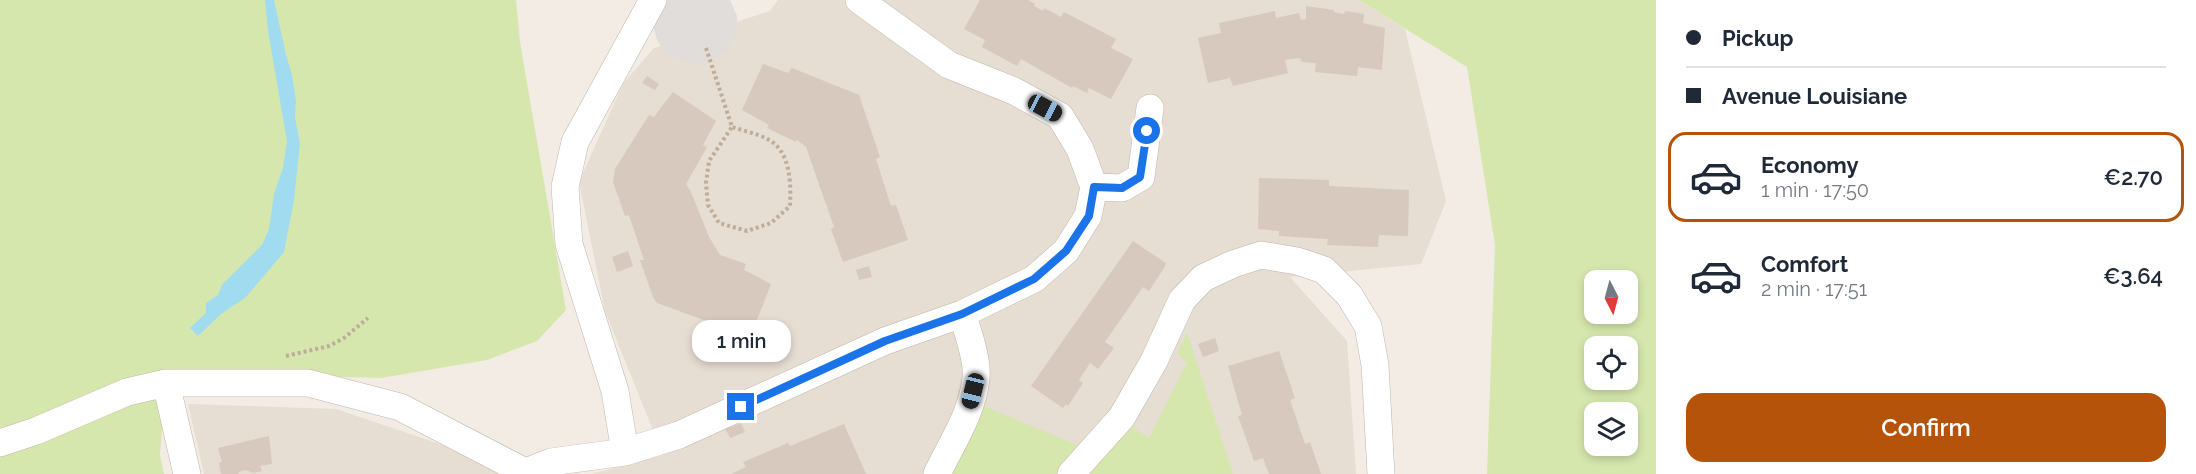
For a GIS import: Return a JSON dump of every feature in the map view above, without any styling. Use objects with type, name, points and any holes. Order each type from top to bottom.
[{"type":"street","points":[[625,452],[615,391],[569,244],[565,187],[575,142],[653,0]]},
{"type":"street","points":[[0,443],[36,431],[127,392],[166,383],[308,383],[400,406],[527,473],[551,462],[625,452],[680,435],[885,341],[962,314],[1034,279],[1066,251],[1089,216],[1094,187],[1080,149],[1060,116],[1014,91],[949,65],[859,0]]},
{"type":"street","points":[[1094,187],[1122,188],[1140,177],[1150,108]]},
{"type":"street","points":[[1071,474],[1122,417],[1154,361],[1182,300],[1203,278],[1233,264],[1261,255],[1297,261],[1324,270],[1349,294],[1368,326],[1375,365],[1381,474]]},
{"type":"street","points":[[937,474],[970,405],[977,377],[970,339],[962,314]]},
{"type":"street","points":[[166,383],[188,474]]},
{"type":"path","points":[[706,48],[732,127]]},
{"type":"path","points":[[732,127],[771,140],[785,158],[791,183],[790,206],[771,223],[747,231],[719,223],[708,205],[706,183],[709,161],[732,127]]},
{"type":"path","points":[[278,358],[329,346],[344,338],[368,318]]},
{"type":"shaded area","points":[[660,0],[730,0],[737,16],[734,39],[727,50],[707,62],[696,64],[672,58],[657,40],[654,29],[654,16]]},
{"type":"shaded area","points":[[778,0],[1359,0],[1405,29],[1446,201],[1421,264],[1290,277],[1347,341],[1356,474],[591,474],[663,455],[605,311],[579,182],[623,84],[654,48],[770,11]]},
{"type":"shaded area","points":[[188,404],[336,409],[496,463],[568,474],[204,474]]},
{"type":"green space","points":[[0,0],[516,0],[520,42],[566,310],[537,341],[487,360],[381,378],[166,372],[160,455],[164,474],[0,474]]},
{"type":"green space","points":[[1359,0],[1656,0],[1656,474],[1487,474],[1495,245],[1467,67]]},
{"type":"green space","points":[[1187,333],[1233,474],[947,474],[981,405],[1104,456],[1132,427],[1149,438],[1187,363],[1177,353]]},
{"type":"water","points":[[265,0],[274,0],[292,75],[296,101],[295,118],[300,143],[294,200],[284,252],[245,298],[221,314],[198,336],[190,328],[206,313],[206,303],[218,295],[222,285],[262,245],[269,229],[274,194],[283,168],[287,141],[268,31]]},
{"type":"building","points":[[980,0],[1028,0],[1043,11],[1044,8],[1061,17],[1064,12],[1116,39],[1111,48],[1133,59],[1111,99],[1089,88],[1087,93],[1073,86],[1072,88],[1021,59],[1017,66],[982,47],[985,40],[964,29]]},
{"type":"building","points":[[1306,6],[1334,10],[1334,12],[1344,14],[1345,11],[1364,14],[1363,23],[1385,28],[1382,70],[1358,67],[1357,76],[1315,72],[1316,63],[1302,62],[1300,58],[1285,60],[1288,73],[1233,86],[1230,78],[1208,83],[1198,38],[1221,33],[1219,23],[1275,11],[1276,18],[1299,13],[1301,20],[1306,19]]},
{"type":"building","points":[[763,64],[788,73],[792,68],[859,95],[880,157],[876,159],[891,206],[896,205],[908,240],[843,262],[831,229],[834,227],[806,147],[797,140],[796,142],[767,128],[769,125],[742,110]]},
{"type":"building","points":[[647,76],[659,84],[655,90],[642,83]]},
{"type":"building","points":[[673,92],[716,121],[703,145],[707,147],[686,184],[709,237],[720,255],[746,264],[744,270],[771,284],[753,330],[725,320],[723,327],[657,303],[640,260],[644,260],[629,215],[625,216],[613,182],[615,169],[649,115],[654,117]]},
{"type":"building","points":[[1259,178],[1329,180],[1329,186],[1409,190],[1408,236],[1379,235],[1378,247],[1327,245],[1328,239],[1279,236],[1279,231],[1258,229]]},
{"type":"building","points":[[1133,241],[1166,263],[1164,268],[1149,291],[1143,287],[1105,342],[1114,348],[1098,369],[1090,363],[1079,380],[1083,383],[1068,406],[1066,404],[1063,408],[1031,386]]},
{"type":"building","points":[[628,251],[633,266],[617,272],[612,257]]},
{"type":"building","points":[[869,266],[872,277],[859,280],[856,270]]},
{"type":"building","points":[[1215,338],[1219,351],[1203,357],[1198,344]]},
{"type":"building","points":[[1279,351],[1295,398],[1290,400],[1305,444],[1310,442],[1321,474],[1269,474],[1263,458],[1254,461],[1238,416],[1242,415],[1228,366]]},
{"type":"building","points":[[729,422],[732,427],[741,423],[745,432],[730,438],[723,424]]},
{"type":"building","points":[[844,424],[866,474],[731,474],[746,467],[743,462],[788,443],[790,446]]},
{"type":"building","points":[[269,436],[272,464],[260,466],[262,471],[253,473],[246,470],[238,472],[239,474],[221,474],[219,463],[222,462],[218,448]]},
{"type":"route","points":[[741,407],[885,341],[962,314],[1034,279],[1066,251],[1089,216],[1094,187],[1122,188],[1140,177],[1147,131]]}]
